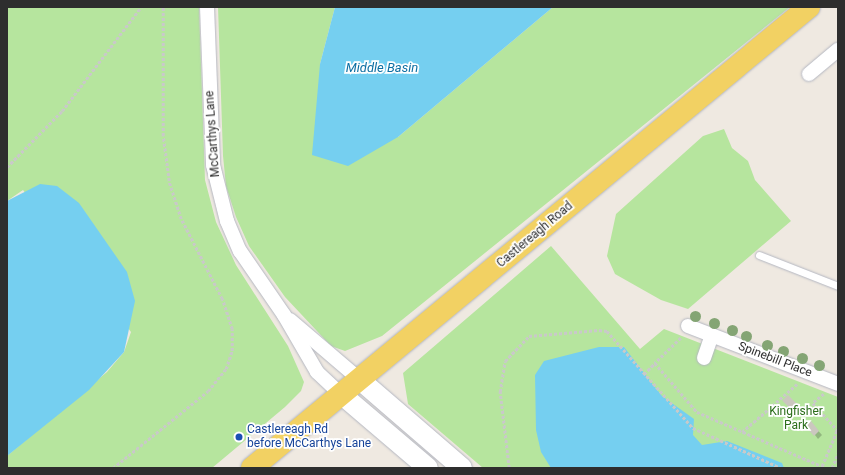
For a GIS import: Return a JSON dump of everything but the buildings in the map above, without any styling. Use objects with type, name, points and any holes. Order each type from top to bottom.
[{"type":"main road","name":"Castlereagh Road","points":[[252,466],[809,7]]},
{"type":"street","name":"McCarthys Lane","points":[[207,7],[213,165],[218,191],[240,251],[284,315],[317,372],[341,394]]},
{"type":"street","points":[[809,74],[838,50]]},
{"type":"street","name":"McCarthys Lane","points":[[284,315],[359,379]]},
{"type":"street","name":"Spinebill Place","points":[[688,326],[838,384]]},
{"type":"street","points":[[704,358],[712,335]]},
{"type":"street","points":[[359,379],[462,468]]},
{"type":"street","points":[[341,394],[428,468]]},
{"type":"lane","points":[[759,255],[838,286]]},
{"type":"path","points":[[7,168],[62,111],[141,7]]},
{"type":"path","points":[[113,468],[208,391],[226,369],[232,351],[232,329],[222,299],[181,219],[169,181],[163,136],[164,7]]},
{"type":"path","points":[[644,374],[688,326]]},
{"type":"path","points":[[509,468],[500,392],[505,361],[529,336],[607,331],[693,428],[781,468]]},
{"type":"path","points":[[655,363],[697,412],[826,468]]},
{"type":"path","points":[[742,432],[797,384]]},
{"type":"path","points":[[822,466],[838,431],[813,404],[824,394]]},
{"type":"path","points":[[832,468],[838,453]]},
{"type":"green space","points":[[7,7],[199,7],[205,180],[216,222],[236,265],[288,346],[304,382],[301,391],[285,407],[212,468],[7,468],[7,456],[107,372],[124,352],[131,332],[23,190],[7,201]]},
{"type":"green space","points":[[218,7],[335,7],[320,64],[398,137],[553,7],[790,7],[382,336],[345,351],[331,346],[285,297],[249,246],[236,217],[226,186],[223,156]]},
{"type":"green space","points":[[724,129],[732,148],[748,161],[755,180],[791,221],[688,309],[661,300],[615,274],[607,256],[616,214],[703,136]]},
{"type":"green space","name":"Kingfisher Park","points":[[551,246],[640,349],[664,329],[838,397],[838,468],[483,468],[408,404],[403,373]]},
{"type":"water","name":"Middle Basin","points":[[335,7],[553,7],[398,137],[348,166],[312,155],[320,64]]},
{"type":"water","points":[[40,184],[57,186],[79,203],[127,272],[135,301],[124,352],[89,390],[7,456],[7,201]]},
{"type":"water","points":[[599,347],[624,347],[662,396],[694,419],[693,435],[702,445],[727,441],[782,463],[784,468],[551,468],[541,452],[536,430],[535,375],[544,361]]},
{"type":"place","name":"Castlereagh Rd before McCarthys Lane","points":[[239,437]]}]
